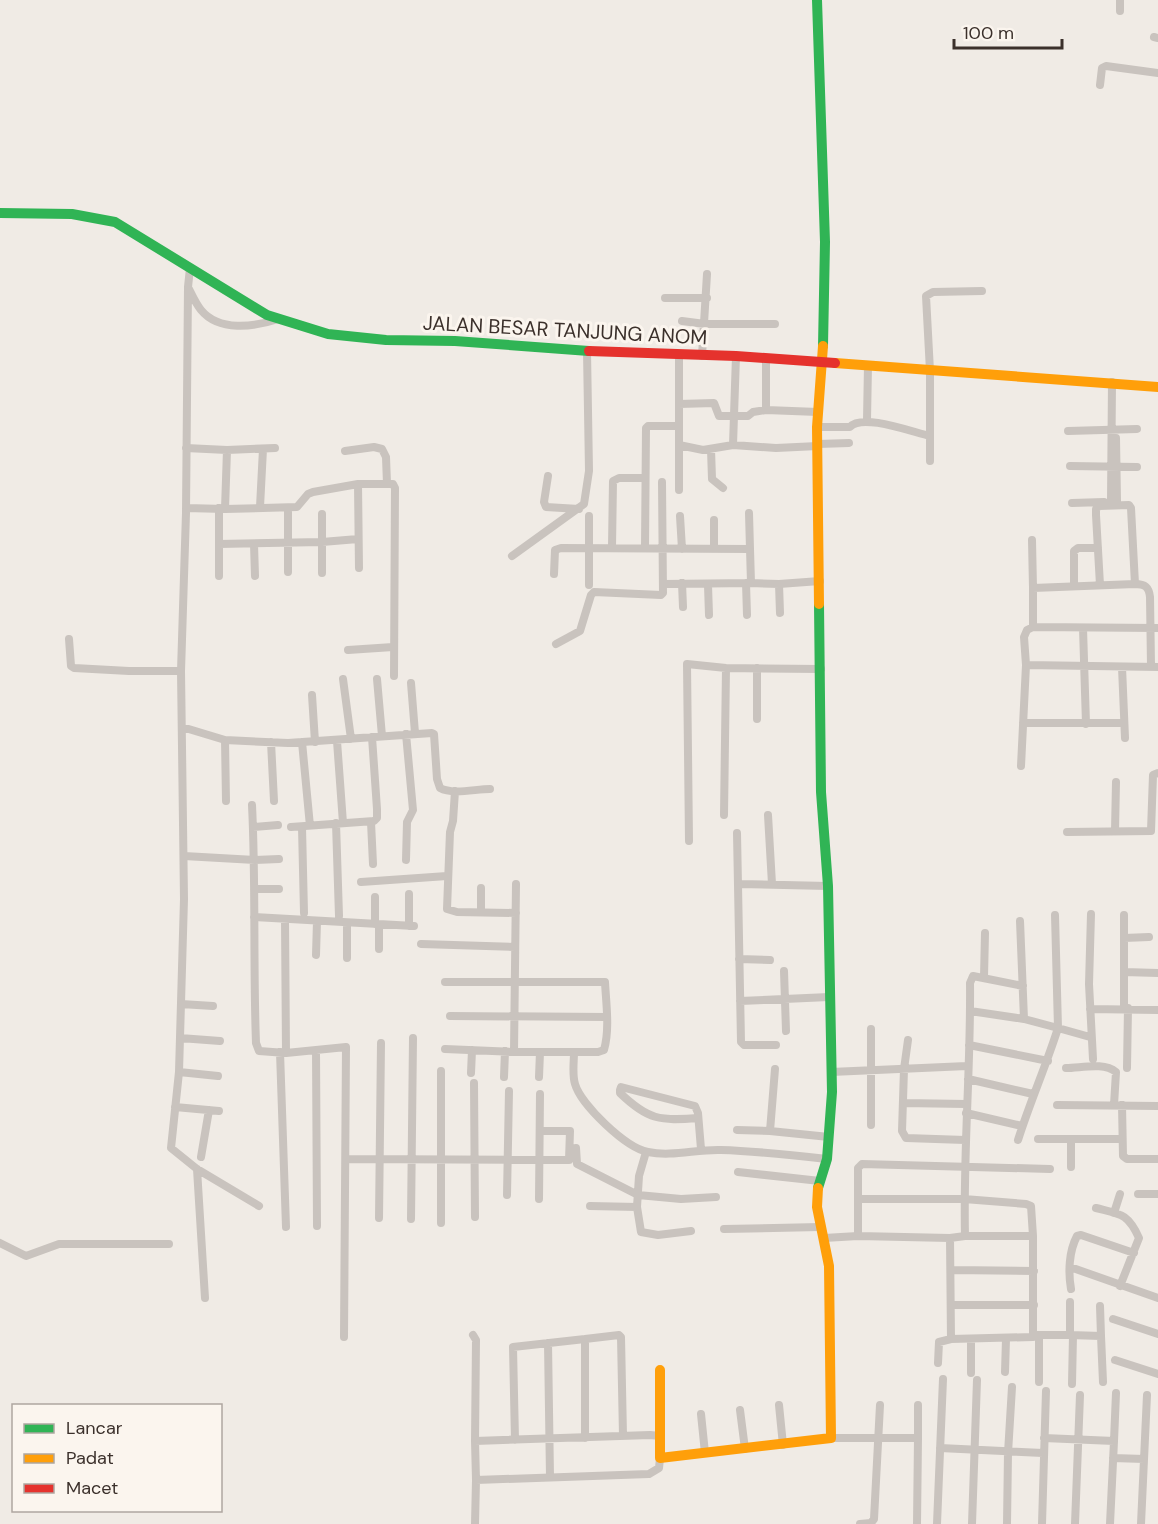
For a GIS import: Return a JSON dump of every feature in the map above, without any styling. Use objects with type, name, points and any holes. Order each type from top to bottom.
[{"type":"street","points":[[817,0],[825,242],[817,427],[821,792],[828,886],[831,1019],[829,1137],[817,1207],[824,1238],[829,1279],[831,1438]]},
{"type":"street","points":[[1119,0],[1120,11]]},
{"type":"street","points":[[1100,85],[1102,68],[1106,66],[1158,74]]},
{"type":"street","name":"JALAN BESAR TANJUNG ANOM","points":[[0,213],[100,217],[127,228],[278,320],[315,331],[375,339],[474,342],[587,351],[736,356],[1158,387]]},
{"type":"street","points":[[190,268],[181,670],[184,856],[181,1004],[179,1072],[171,1148],[197,1169],[260,1206]]},
{"type":"street","points":[[702,356],[707,274]]},
{"type":"street","points":[[188,287],[201,310],[214,320],[241,326],[257,326],[278,320]]},
{"type":"street","points":[[930,461],[930,370],[926,296],[933,292],[982,291]]},
{"type":"street","points":[[665,298],[707,298]]},
{"type":"street","points":[[682,321],[705,324],[775,324]]},
{"type":"street","points":[[512,556],[579,509],[586,500],[589,471],[587,351]]},
{"type":"street","points":[[679,354],[679,490]]},
{"type":"street","points":[[733,445],[736,356]]},
{"type":"street","points":[[766,358],[766,410]]},
{"type":"street","points":[[867,420],[868,365]]},
{"type":"street","points":[[1114,382],[1114,501]]},
{"type":"street","points":[[679,404],[714,403],[717,415],[748,416],[753,412],[766,410],[818,412]]},
{"type":"street","points":[[817,427],[850,427],[854,422],[867,420],[930,436]]},
{"type":"street","points":[[645,548],[646,428],[648,426],[679,426]]},
{"type":"street","points":[[1068,431],[1137,429]]},
{"type":"street","points":[[679,445],[692,449],[711,449],[733,445],[776,447],[849,443]]},
{"type":"street","points":[[345,451],[374,447],[382,449],[386,457],[387,484]]},
{"type":"street","points":[[186,448],[227,450],[276,448]]},
{"type":"street","points":[[260,507],[263,449]]},
{"type":"street","points":[[711,449],[712,479],[723,488]]},
{"type":"street","points":[[219,576],[219,544],[227,450]]},
{"type":"street","points":[[1070,466],[1137,467]]},
{"type":"street","points":[[548,476],[544,502],[546,507],[579,509]]},
{"type":"street","points":[[612,548],[613,481],[619,478],[645,478]]},
{"type":"street","points":[[556,644],[580,632],[592,593],[661,595],[663,593],[662,482]]},
{"type":"street","points":[[186,508],[299,507],[308,494],[313,492],[358,484],[393,484],[395,488],[394,676]]},
{"type":"street","points":[[358,484],[359,568]]},
{"type":"street","points":[[1072,503],[1129,501]]},
{"type":"street","points":[[1100,585],[1096,508],[1129,505],[1133,514],[1135,584]]},
{"type":"street","points":[[288,508],[288,572]]},
{"type":"street","points":[[747,615],[749,513]]},
{"type":"street","points":[[322,514],[322,573]]},
{"type":"street","points":[[588,585],[589,516]]},
{"type":"street","points":[[680,516],[682,549]]},
{"type":"street","points":[[714,520],[714,549]]},
{"type":"street","points":[[219,544],[358,539]]},
{"type":"street","points":[[1032,540],[1033,627]]},
{"type":"street","points":[[254,544],[255,576]]},
{"type":"street","points":[[554,574],[557,548],[750,549]]},
{"type":"street","points":[[1074,586],[1074,551],[1078,548],[1098,548]]},
{"type":"street","points":[[664,584],[779,584],[820,581]]},
{"type":"street","points":[[682,583],[682,607]]},
{"type":"street","points":[[779,584],[780,613]]},
{"type":"street","points":[[708,585],[709,615]]},
{"type":"street","points":[[1026,666],[1155,666],[1154,628],[1149,591],[1144,585],[1033,588]]},
{"type":"street","points":[[1021,766],[1026,666],[1024,637],[1027,630],[1033,627],[1154,628]]},
{"type":"street","points":[[1083,628],[1086,724]]},
{"type":"street","points":[[69,639],[71,666],[74,668],[129,671],[181,670]]},
{"type":"street","points":[[348,650],[393,647]]},
{"type":"street","points":[[689,841],[687,664],[726,668],[821,669]]},
{"type":"street","points":[[1122,667],[1125,738]]},
{"type":"street","points":[[724,815],[726,668]]},
{"type":"street","points":[[757,668],[757,720]]},
{"type":"street","points":[[343,679],[351,740]]},
{"type":"street","points":[[377,679],[382,736]]},
{"type":"street","points":[[406,860],[407,822],[413,810],[411,682]]},
{"type":"street","points":[[312,695],[315,742]]},
{"type":"street","points":[[1023,723],[1124,723]]},
{"type":"street","points":[[182,727],[225,740],[271,742],[337,741],[411,733],[434,734],[438,785],[444,791],[489,789]]},
{"type":"street","points":[[291,827],[371,822],[377,818],[372,737]]},
{"type":"street","points":[[225,740],[226,801]]},
{"type":"street","points":[[337,741],[340,823],[339,916]]},
{"type":"street","points":[[271,742],[274,801]]},
{"type":"street","points":[[302,742],[306,826],[304,913]]},
{"type":"street","points":[[1067,832],[1151,831],[1153,775],[1158,772]]},
{"type":"street","points":[[1115,831],[1116,782]]},
{"type":"street","points":[[455,791],[447,876],[447,909],[457,912],[516,913]]},
{"type":"street","points":[[252,805],[255,860],[253,974],[256,1043],[259,1051],[283,1053],[346,1047],[344,1337]]},
{"type":"street","points":[[768,815],[772,884]]},
{"type":"street","points":[[371,822],[373,864]]},
{"type":"street","points":[[253,827],[278,825]]},
{"type":"street","points":[[737,832],[741,1042],[744,1045],[776,1045]]},
{"type":"street","points":[[184,856],[279,859]]},
{"type":"street","points":[[361,882],[447,876]]},
{"type":"street","points":[[514,1052],[516,884]]},
{"type":"street","points":[[739,884],[828,886]]},
{"type":"street","points":[[481,888],[481,912]]},
{"type":"street","points":[[254,889],[279,889]]},
{"type":"street","points":[[254,917],[411,926],[409,894]]},
{"type":"street","points":[[375,897],[379,949]]},
{"type":"street","points":[[1091,914],[1090,1010],[1093,1059]]},
{"type":"street","points":[[1018,1140],[1058,1028],[1055,915]]},
{"type":"street","points":[[1124,915],[1127,1068]]},
{"type":"street","points":[[285,920],[283,1053],[286,1227]]},
{"type":"street","points":[[316,921],[316,955]]},
{"type":"street","points":[[1020,921],[1024,1019]]},
{"type":"street","points":[[347,923],[347,958]]},
{"type":"street","points":[[984,976],[985,933]]},
{"type":"street","points":[[1124,938],[1149,937]]},
{"type":"street","points":[[421,944],[515,948]]},
{"type":"street","points":[[739,959],[770,960]]},
{"type":"street","points":[[784,971],[786,1031]]},
{"type":"street","points":[[1124,972],[1158,973]]},
{"type":"street","points":[[965,1236],[965,1140],[970,982],[973,976],[984,976],[1023,986]]},
{"type":"street","points":[[445,982],[605,982],[606,1017],[604,1050],[598,1052],[445,1049]]},
{"type":"street","points":[[740,1001],[829,997]]},
{"type":"street","points":[[181,1004],[213,1006]]},
{"type":"street","points":[[1090,1010],[1126,1008],[1158,1010]]},
{"type":"street","points":[[970,1011],[1024,1019],[1077,1035],[1090,1037],[1091,1035]]},
{"type":"street","points":[[450,1016],[606,1017]]},
{"type":"street","points":[[871,1029],[871,1125]]},
{"type":"street","points":[[180,1038],[220,1041]]},
{"type":"street","points":[[411,1219],[413,1038]]},
{"type":"street","points":[[908,1040],[904,1069],[902,1131],[906,1138],[965,1140]]},
{"type":"street","points":[[379,1218],[381,1043]]},
{"type":"street","points":[[969,1046],[1048,1061]]},
{"type":"street","points":[[316,1050],[317,1226]]},
{"type":"street","points":[[471,1073],[472,1050]]},
{"type":"street","points":[[504,1077],[505,1051]]},
{"type":"street","points":[[539,1077],[540,1052]]},
{"type":"street","points":[[574,1052],[574,1084],[580,1093],[596,1115],[616,1134],[646,1152],[675,1154],[701,1149],[752,1151],[827,1159]]},
{"type":"street","points":[[831,1072],[967,1066]]},
{"type":"street","points":[[1066,1068],[1104,1067],[1113,1069],[1116,1072],[1125,1158],[1158,1159]]},
{"type":"street","points":[[770,1131],[776,1069]]},
{"type":"street","points":[[441,1071],[441,1223]]},
{"type":"street","points":[[179,1072],[218,1076]]},
{"type":"street","points":[[968,1079],[1033,1094]]},
{"type":"street","points":[[474,1083],[475,1217]]},
{"type":"street","points":[[698,1118],[667,1120],[647,1114],[633,1106],[620,1093],[621,1087],[695,1106],[697,1109],[698,1118],[701,1149]]},
{"type":"street","points":[[507,1195],[509,1091]]},
{"type":"street","points":[[539,1199],[540,1094]]},
{"type":"street","points":[[903,1103],[966,1104]]},
{"type":"street","points":[[1057,1105],[1158,1106]]},
{"type":"street","points":[[175,1107],[219,1111]]},
{"type":"street","points":[[201,1157],[209,1110]]},
{"type":"street","points":[[966,1113],[1022,1126]]},
{"type":"street","points":[[737,1130],[829,1137]]},
{"type":"street","points":[[345,1159],[569,1160],[570,1131],[540,1131]]},
{"type":"street","points":[[1038,1139],[1122,1139]]},
{"type":"street","points":[[1071,1139],[1071,1167]]},
{"type":"street","points":[[576,1148],[576,1164],[638,1196],[681,1199],[716,1197]]},
{"type":"street","points":[[646,1152],[639,1176],[637,1207],[641,1232],[658,1235],[691,1231]]},
{"type":"street","points":[[858,1236],[858,1168],[862,1164],[1050,1169]]},
{"type":"street","points":[[197,1169],[204,1298]]},
{"type":"street","points":[[738,1172],[820,1181]]},
{"type":"street","points":[[1114,1213],[1120,1194]]},
{"type":"street","points":[[1138,1194],[1158,1194]]},
{"type":"street","points":[[859,1199],[964,1199],[1026,1203],[1030,1206],[1033,1212],[1034,1305],[1039,1382]]},
{"type":"street","points":[[590,1206],[637,1207]]},
{"type":"street","points":[[1096,1208],[1114,1213],[1132,1222],[1139,1238],[1120,1286]]},
{"type":"street","points":[[724,1229],[820,1227]]},
{"type":"street","points":[[1071,1289],[1070,1267],[1073,1244],[1077,1236],[1081,1235],[1134,1253]]},
{"type":"street","points":[[824,1238],[1034,1236]]},
{"type":"street","points":[[950,1238],[951,1339]]},
{"type":"street","points":[[0,1243],[26,1256],[59,1244],[169,1244]]},
{"type":"street","points":[[1070,1267],[1120,1286],[1158,1297]]},
{"type":"street","points":[[951,1270],[1034,1271]]},
{"type":"street","points":[[1070,1302],[1072,1384]]},
{"type":"street","points":[[951,1305],[1034,1305]]},
{"type":"street","points":[[1100,1306],[1103,1382]]},
{"type":"street","points":[[1113,1318],[1158,1334]]},
{"type":"street","points":[[473,1335],[476,1340],[475,1524]]},
{"type":"street","points":[[515,1440],[512,1348],[619,1335],[621,1337],[623,1436]]},
{"type":"street","points":[[938,1363],[939,1342],[951,1339],[1031,1339],[1037,1335],[1101,1336]]},
{"type":"street","points":[[585,1339],[585,1438]]},
{"type":"street","points":[[1005,1372],[1006,1339]]},
{"type":"street","points":[[971,1340],[971,1373]]},
{"type":"street","points":[[548,1343],[550,1477]]},
{"type":"street","points":[[1116,1360],[1158,1374]]},
{"type":"street","points":[[476,1480],[649,1474],[657,1470],[660,1458],[660,1370]]},
{"type":"street","points":[[937,1524],[943,1379]]},
{"type":"street","points":[[972,1524],[977,1380]]},
{"type":"street","points":[[1007,1524],[1012,1387]]},
{"type":"street","points":[[1042,1524],[1046,1391]]},
{"type":"street","points":[[1110,1524],[1116,1393]]},
{"type":"street","points":[[1075,1524],[1080,1395]]},
{"type":"street","points":[[1141,1524],[1147,1395]]},
{"type":"street","points":[[779,1405],[783,1445]]},
{"type":"street","points":[[860,1524],[873,1522],[880,1405]]},
{"type":"street","points":[[917,1524],[918,1405]]},
{"type":"street","points":[[740,1410],[745,1449]]},
{"type":"street","points":[[701,1414],[705,1453]]},
{"type":"street","points":[[475,1442],[660,1436]]},
{"type":"street","points":[[660,1458],[831,1438],[918,1438]]},
{"type":"street","points":[[1044,1438],[1114,1441]]},
{"type":"street","points":[[940,1449],[1043,1453]]},
{"type":"street","points":[[1113,1458],[1144,1459]]},
{"type":"traffic: fast","points":[[817,0],[825,242],[823,346]]},
{"type":"traffic: fast","points":[[0,213],[72,214],[115,222],[267,315],[328,334],[386,340],[455,341],[589,351]]},
{"type":"traffic: fast","points":[[818,1188],[827,1159],[832,1092],[828,886],[821,792],[819,604]]},
{"type":"traffic: slow","points":[[819,604],[817,427],[823,346]]},
{"type":"traffic: slow","points":[[835,363],[1158,387]]},
{"type":"traffic: slow","points":[[660,1370],[660,1458],[831,1438],[829,1266],[817,1207],[818,1188]]},
{"type":"traffic: jam","points":[[589,351],[736,356],[835,363]]}]
